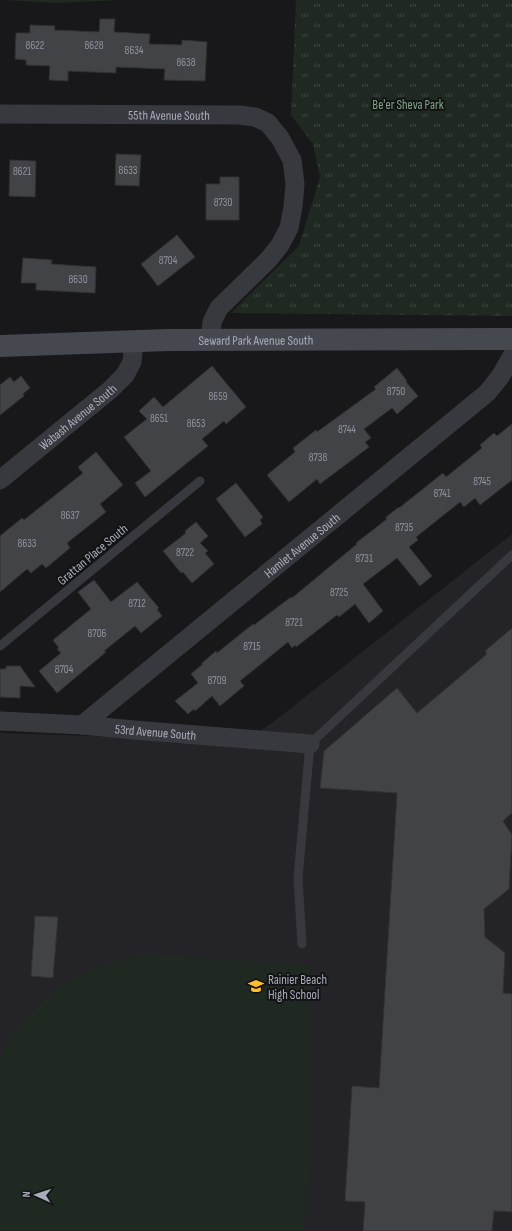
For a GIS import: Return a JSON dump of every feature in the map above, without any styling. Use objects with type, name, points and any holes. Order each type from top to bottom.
[{"type":"street","name":"55th Avenue South","points":[[0,114],[239,115],[255,117],[268,123],[280,138],[292,160],[295,184],[289,228],[280,245],[269,259],[219,308],[212,322],[210,340]]},
{"type":"street","name":"Seward Park Avenue South","points":[[0,346],[134,341],[512,339]]},
{"type":"street","name":"Wabash Avenue South","points":[[0,480],[110,390],[125,375],[132,362],[134,341]]},
{"type":"street","name":"Hamlet Avenue South","points":[[82,725],[487,393],[500,377],[512,356]]},
{"type":"street","name":"53rd Avenue South","points":[[0,721],[82,725],[310,744]]},
{"type":"lane","name":"Grattan Place South","points":[[0,646],[200,481]]},
{"type":"lane","points":[[302,944],[298,878],[310,744],[512,555]]},
{"type":"shaded area","name":"Rainier Beach High School","points":[[512,534],[512,1231],[0,1231],[0,733],[244,741],[272,723]]},
{"type":"green space","points":[[3,0],[119,0],[58,3]]},
{"type":"green space","name":"Be'er Sheva Park","points":[[296,0],[512,0],[512,316],[231,313],[299,246],[320,177],[313,144],[291,115]]},
{"type":"green space","points":[[145,955],[310,964],[311,1140],[305,1231],[0,1231],[0,1057],[18,1028],[42,1002],[55,991],[84,973],[100,966]]},
{"type":"building","points":[[100,19],[115,19],[114,32],[150,34],[149,44],[182,45],[182,40],[207,42],[205,81],[164,80],[165,69],[116,67],[116,73],[68,71],[68,81],[49,80],[50,66],[26,65],[26,60],[15,59],[16,33],[30,33],[30,25],[55,26],[54,30],[99,32]]},
{"type":"building","points":[[116,154],[141,155],[139,186],[115,185]]},
{"type":"building","points":[[10,160],[36,161],[35,197],[9,196]]},
{"type":"building","points":[[220,177],[239,177],[239,220],[206,220],[206,184],[220,184]]},
{"type":"building","points":[[177,235],[195,257],[158,286],[141,264]]},
{"type":"building","points":[[23,258],[52,260],[51,264],[96,267],[95,293],[36,290],[36,283],[21,283]]},
{"type":"building","points":[[212,366],[246,407],[226,424],[224,421],[202,439],[208,446],[145,497],[135,483],[151,471],[124,437],[147,419],[139,411],[154,397],[163,407]]},
{"type":"building","points":[[397,368],[418,396],[397,414],[392,408],[364,429],[371,438],[365,442],[369,447],[320,484],[317,479],[289,502],[267,475],[295,452],[293,448],[316,430],[317,432],[376,389],[374,387]]},
{"type":"building","points":[[21,376],[30,388],[23,394],[24,396],[0,415],[0,385],[10,377],[14,382]]},
{"type":"building","points":[[512,424],[512,480],[480,505],[475,498],[464,507],[460,502],[416,537],[418,540],[409,547],[432,576],[420,586],[397,558],[363,584],[383,611],[369,623],[355,604],[339,617],[337,615],[296,647],[295,645],[292,648],[288,642],[240,681],[244,686],[220,706],[212,696],[195,711],[194,709],[188,714],[175,701],[198,683],[191,674],[216,651],[217,653],[253,624],[254,625],[291,597],[292,598],[357,544],[356,543],[387,519],[386,517],[443,473],[446,477],[482,448],[480,445],[494,433],[497,436]]},
{"type":"building","points":[[96,452],[123,485],[100,504],[106,512],[67,543],[70,548],[46,568],[42,564],[31,573],[27,569],[0,592],[0,536],[22,518],[24,520],[83,473],[78,467]]},
{"type":"building","points":[[236,483],[263,517],[260,520],[262,524],[245,537],[216,499]]},
{"type":"building","points":[[196,522],[208,536],[200,543],[208,551],[205,553],[214,564],[192,583],[183,572],[181,573],[163,551],[186,533],[185,531]]},
{"type":"building","points":[[94,580],[111,602],[137,582],[159,608],[157,609],[162,616],[141,633],[135,626],[104,651],[106,652],[57,693],[39,671],[61,653],[57,649],[59,648],[53,640],[91,609],[78,592]]},
{"type":"building","points":[[512,628],[512,813],[503,821],[512,835],[509,889],[484,909],[485,937],[505,953],[503,993],[512,994],[512,1212],[494,1211],[492,1231],[363,1231],[365,1202],[345,1201],[352,1086],[379,1088],[397,793],[320,788],[324,751],[397,688],[417,713],[487,654],[485,651]]},
{"type":"building","points":[[6,666],[20,666],[35,687],[20,686],[20,698],[0,697],[0,669],[6,669]]},
{"type":"building","points":[[35,916],[58,917],[53,978],[31,976]]},
{"type":"place","name":"Rainier Beach High School","points":[[256,986]]}]
